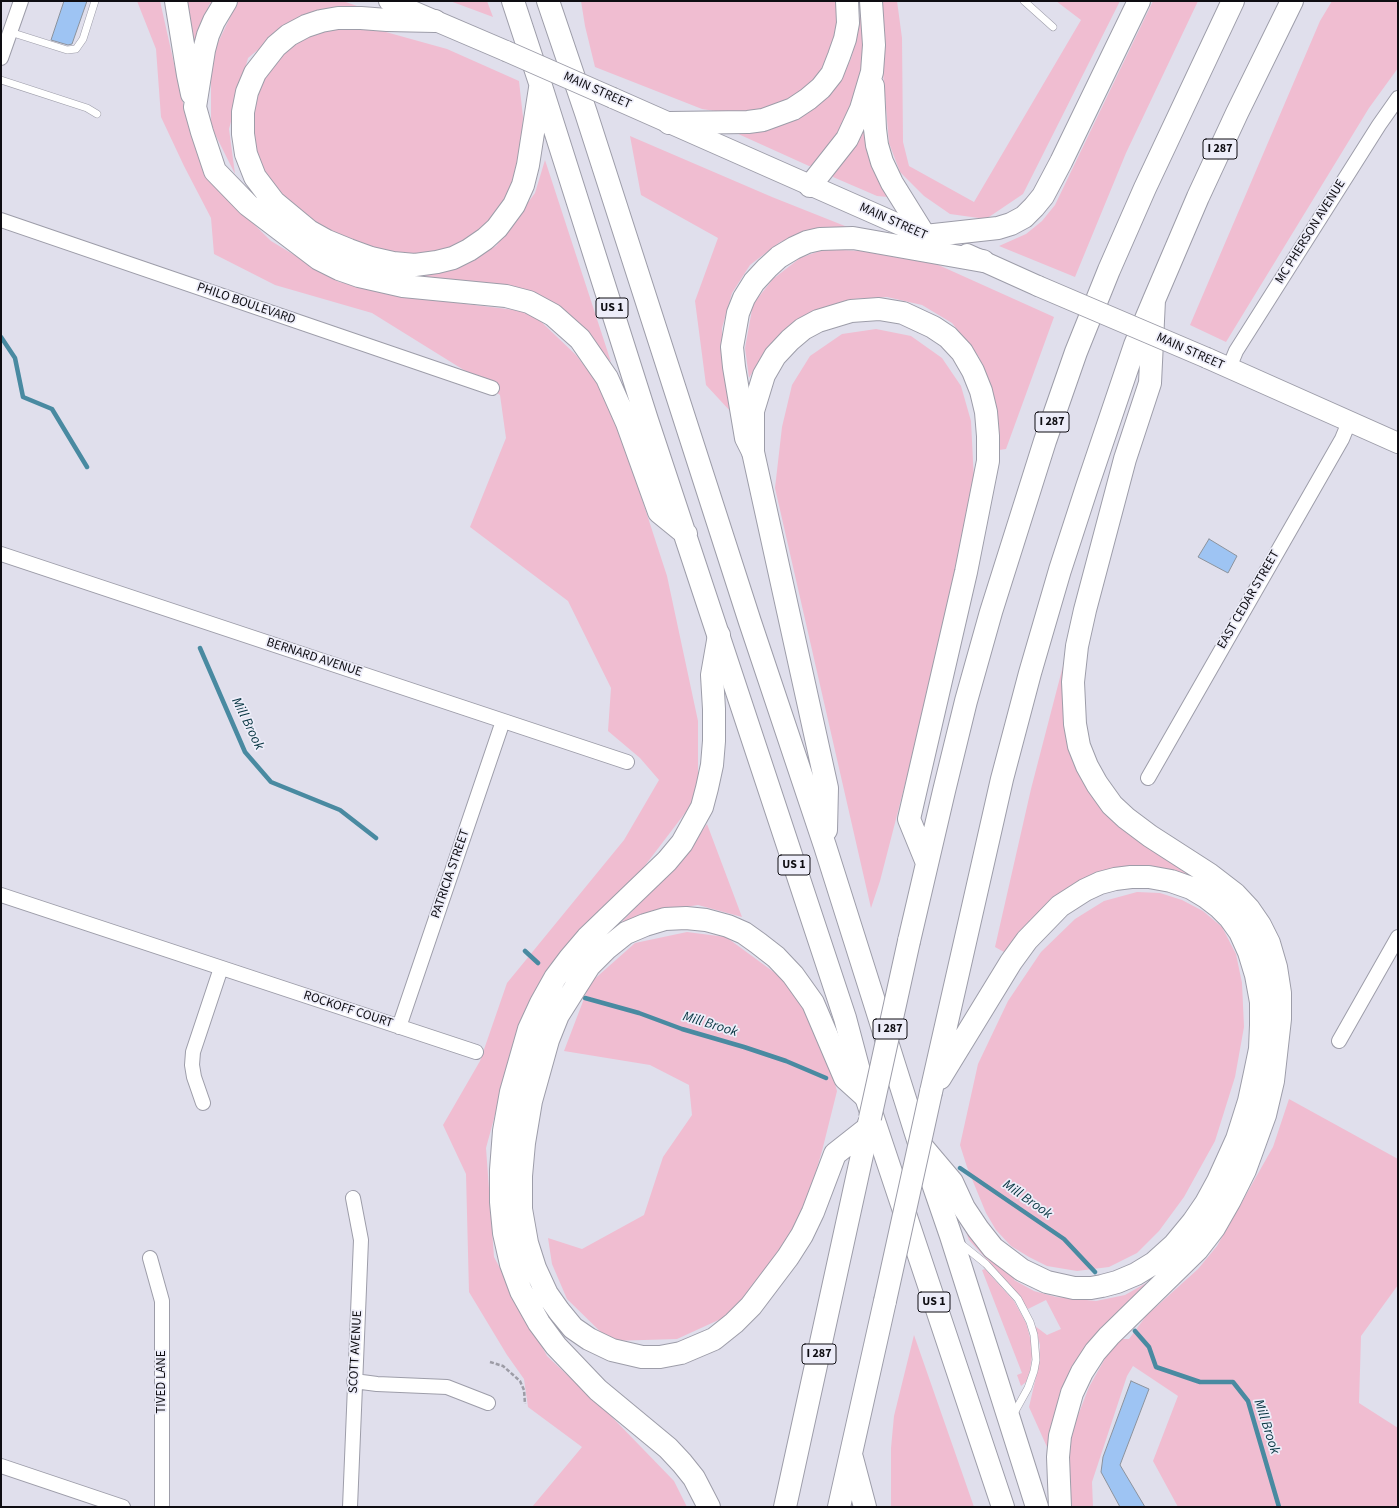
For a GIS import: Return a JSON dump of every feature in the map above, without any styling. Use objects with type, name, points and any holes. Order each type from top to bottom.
[{"type":"highway","points":[[176,1],[188,75],[195,107],[215,171],[248,205],[319,259],[345,271],[403,286],[490,294],[529,302],[553,315],[580,339],[599,365],[615,393],[659,512],[686,534]]},
{"type":"highway","points":[[195,107],[204,50],[208,35],[214,21],[226,1]]},
{"type":"highway","name":"US 1","points":[[513,1],[647,420],[845,1018],[868,1115],[1003,1507]]},
{"type":"highway","name":"US 1","points":[[548,1],[825,846],[1037,1507]]},
{"type":"highway","points":[[560,36],[566,1]]},
{"type":"highway","points":[[669,123],[748,122],[763,120],[793,109],[808,99],[821,88],[832,74],[845,39],[847,29],[847,1]]},
{"type":"highway","points":[[871,1],[874,45],[872,72],[877,145],[882,162],[892,183],[925,236],[998,228],[1011,224],[1024,217],[1034,207],[1043,196],[1061,162],[1139,1]]},
{"type":"highway","name":"I 287","points":[[785,1507],[852,1201],[868,1115],[966,701],[991,612],[1043,448],[1076,352],[1109,270],[1145,188],[1233,1]]},
{"type":"highway","name":"I 287","points":[[943,1060],[1002,779],[1030,673],[1060,570],[1135,345],[1198,197],[1230,127],[1292,1]]},
{"type":"highway","points":[[435,21],[338,18],[321,21],[306,26],[280,42],[264,59],[255,73],[247,92],[243,112],[243,134],[246,154],[255,177],[274,202],[309,231],[327,241],[349,250],[371,258],[393,263],[415,265],[437,262],[453,258],[469,250],[485,239],[506,218],[523,185],[528,165],[540,82]]},
{"type":"highway","points":[[810,186],[847,139],[861,109],[872,72]]},
{"type":"highway","points":[[753,452],[746,438],[734,367],[732,347],[734,329],[744,298],[766,268],[779,257],[807,242],[820,239],[853,238],[983,261]]},
{"type":"highway","points":[[1060,1507],[1058,1457],[1060,1436],[1072,1393],[1082,1372],[1109,1336],[1197,1250],[1214,1228],[1227,1206],[1245,1170],[1265,1115],[1273,1081],[1280,1026],[1280,993],[1276,967],[1269,943],[1260,925],[1249,909],[1230,890],[1209,874],[1150,836],[1126,818],[1112,805],[1097,784],[1087,766],[1079,746],[1074,724],[1073,682],[1077,646],[1085,610],[1125,459],[1150,383],[1154,300]]},
{"type":"highway","points":[[825,846],[826,788],[753,452],[753,411],[764,375],[775,356],[803,329],[818,321],[851,311],[879,309],[903,313],[929,324],[948,337],[962,352],[973,371],[981,391],[986,412],[988,461],[964,580],[909,819],[927,863]]},
{"type":"highway","points":[[709,1507],[694,1478],[682,1463],[668,1448],[598,1390],[556,1346],[539,1323],[521,1291],[511,1264],[504,1233],[501,1194],[504,1131],[511,1092],[529,1029],[540,1003],[555,978],[587,938],[667,861],[682,843],[702,807],[712,766],[714,709],[712,675],[719,634]]},
{"type":"highway","points":[[839,1507],[851,1455],[885,1301],[931,1092],[943,1060],[1011,962],[1027,940],[1060,906],[1085,890],[1100,883],[1131,877],[1149,877],[1170,881],[1191,888],[1206,896],[1219,907],[1230,918],[1240,932],[1250,952],[1261,1002],[1260,1049],[1249,1101],[1237,1139],[1218,1181],[1206,1202],[1193,1222],[1174,1245],[1154,1263],[1136,1274],[1117,1282],[1091,1288],[1074,1288],[1047,1282],[1022,1270],[999,1253],[990,1243],[964,1208],[952,1182],[919,1143]]},
{"type":"highway","points":[[686,918],[706,920],[728,926],[744,933],[758,943],[776,957],[813,1003],[845,1078],[868,1115],[835,1154],[814,1212],[788,1257],[751,1306],[734,1323],[714,1339],[681,1353],[660,1357],[642,1357],[612,1350],[589,1339],[573,1328],[558,1311],[547,1294],[535,1268],[527,1243],[521,1209],[521,1176],[525,1136],[531,1101],[548,1040],[558,1015],[589,966],[606,949],[626,933],[665,919],[686,918]]},
{"type":"highway","points":[[851,1455],[865,1507]]},
{"type":"main road","name":"MAIN STREET","points":[[389,1],[506,51],[1038,286],[1207,358],[1398,443]]},
{"type":"street","points":[[1,58],[20,1]]},
{"type":"street","name":"MC PHERSON AVENUE","points":[[1229,368],[1236,351],[1378,125],[1398,98]]},
{"type":"street","name":"PHILO BOULEVARD","points":[[1,220],[492,388]]},
{"type":"street","name":"EAST CEDAR STREET","points":[[1148,778],[1342,439],[1349,422]]},
{"type":"street","name":"BERNARD AVENUE","points":[[1,554],[627,762]]},
{"type":"street","name":"PATRICIA STREET","points":[[399,1027],[503,721]]},
{"type":"street","name":"ROCKOFF COURT","points":[[1,895],[476,1052]]},
{"type":"street","points":[[1339,1041],[1398,937]]},
{"type":"street","points":[[203,1103],[194,1077],[192,1065],[193,1052],[221,968]]},
{"type":"street","name":"SCOTT AVENUE","points":[[350,1507],[361,1240],[353,1198]]},
{"type":"street","name":"TIVED LANE","points":[[150,1258],[162,1301],[162,1507]]},
{"type":"street","points":[[354,1381],[377,1384],[447,1387],[488,1403]]},
{"type":"street","points":[[1,1466],[123,1507]]},
{"type":"lane","points":[[10,32],[67,50],[76,49],[83,39],[95,1]]},
{"type":"lane","points":[[1024,1],[1053,27]]},
{"type":"lane","points":[[1,80],[86,108],[97,114]]},
{"type":"lane","points":[[951,1236],[986,1264],[1018,1299],[1030,1322],[1034,1335],[1036,1354],[1034,1371],[1028,1388],[1009,1422]]},
{"type":"path","points":[[490,1362],[503,1366],[520,1381],[524,1390],[525,1404]]},
{"type":"shaded area","points":[[137,1],[160,1],[182,99],[204,175],[271,241],[339,282],[442,301],[531,312],[576,355],[609,398],[667,576],[698,721],[698,796],[634,880],[577,933],[534,994],[505,1078],[486,1148],[494,1257],[547,1356],[610,1415],[674,1481],[687,1507],[532,1507],[582,1447],[528,1407],[524,1379],[507,1355],[469,1292],[466,1174],[443,1125],[480,1061],[507,983],[624,840],[659,780],[640,758],[608,731],[611,688],[568,601],[470,527],[506,438],[500,395],[475,377],[372,313],[275,285],[214,254],[211,218],[161,117],[156,49]]},
{"type":"shaded area","points":[[185,1],[213,1],[209,5],[194,65]]},
{"type":"shaded area","points":[[238,1],[343,1],[357,6],[295,19],[248,58],[229,129],[235,174],[211,126],[211,57]]},
{"type":"shaded area","points":[[450,1],[487,1],[493,17]]},
{"type":"shaded area","points":[[581,1],[838,1],[839,19],[830,59],[819,76],[805,89],[783,104],[760,112],[734,114],[702,109],[595,67],[585,26]]},
{"type":"shaded area","points":[[877,1],[897,1],[902,38],[903,142],[909,166],[974,202],[1081,20],[1056,1],[1120,1],[1023,194],[986,219],[950,214],[924,196],[900,172],[889,143]]},
{"type":"shaded area","points":[[1153,1],[1198,1],[1126,153],[1075,277],[999,246],[1026,234],[1042,221],[1055,205]]},
{"type":"shaded area","points":[[1332,1],[1398,1],[1398,68],[1369,108],[1226,342],[1190,325],[1320,21]]},
{"type":"shaded area","points":[[862,5],[866,40],[862,79],[848,122],[816,165],[809,166],[725,128],[842,75],[851,59]]},
{"type":"shaded area","points":[[344,25],[375,29],[447,49],[519,81],[523,117],[521,150],[513,186],[496,214],[475,235],[446,249],[411,256],[374,249],[339,236],[307,219],[279,194],[259,165],[253,137],[254,112],[261,85],[274,63],[292,46],[314,31]]},
{"type":"shaded area","points":[[866,114],[888,197],[877,196],[833,177],[832,172]]},
{"type":"shaded area","points":[[630,136],[772,197],[860,232],[819,232],[780,242],[750,265],[732,293],[722,328],[722,352],[731,412],[706,385],[695,301],[718,238],[641,195]]},
{"type":"shaded area","points":[[545,160],[611,362],[574,321],[422,277],[496,246],[535,193]]},
{"type":"shaded area","points":[[825,249],[879,252],[934,263],[1054,317],[1006,449],[999,450],[997,413],[979,357],[952,323],[922,305],[887,297],[853,299],[798,319],[763,354],[749,378],[745,348],[753,304],[773,279],[800,258]]},
{"type":"shaded area","points":[[876,329],[911,336],[942,358],[961,386],[971,421],[974,481],[966,548],[880,881],[871,908],[775,488],[782,427],[792,385],[810,356],[842,334]]},
{"type":"shaded area","points":[[1070,639],[1074,759],[1194,875],[1130,867],[1021,934],[1004,952],[995,947],[1031,789]]},
{"type":"shaded area","points":[[707,824],[742,917],[698,905],[646,913],[616,928],[681,861]]},
{"type":"shaded area","points":[[1137,892],[1160,893],[1182,900],[1203,911],[1222,927],[1236,954],[1242,983],[1244,1027],[1235,1077],[1215,1141],[1184,1197],[1159,1231],[1137,1253],[1109,1267],[1077,1271],[1047,1266],[1011,1246],[996,1230],[986,1213],[967,1167],[960,1145],[978,1064],[1008,1001],[1041,952],[1075,919],[1104,901]]},
{"type":"shaded area","points":[[687,932],[726,937],[786,981],[822,1038],[837,1091],[822,1151],[800,1226],[736,1312],[677,1339],[610,1341],[567,1299],[552,1264],[548,1238],[582,1249],[644,1215],[663,1157],[692,1115],[689,1085],[650,1065],[564,1051],[590,983],[635,943]]},
{"type":"shaded area","points":[[1289,1099],[1398,1159],[1398,1285],[1361,1336],[1359,1403],[1398,1428],[1398,1507],[1178,1507],[1153,1461],[1178,1396],[1133,1366],[1127,1376],[1092,1482],[1093,1507],[1072,1507],[1068,1471],[1068,1441],[1089,1387],[1116,1339],[1129,1339],[1146,1316],[1198,1269],[1217,1246],[1273,1147]]},
{"type":"shaded area","points":[[962,1220],[1015,1276],[1014,1280],[1034,1291],[1056,1297],[1096,1301],[1125,1295],[1148,1282],[1151,1284],[1102,1331],[1049,1447],[1047,1447],[1029,1407],[1039,1364],[1040,1345],[1035,1326],[1047,1335],[1061,1329],[1046,1300],[1028,1309],[1013,1288],[969,1240]]},
{"type":"shaded area","points":[[985,1269],[1014,1301],[1026,1323],[1031,1341],[1032,1356],[1030,1371],[1026,1382],[1021,1386],[1017,1375],[1022,1373],[982,1270]]},
{"type":"shaded area","points":[[914,1335],[974,1507],[891,1507],[891,1448],[894,1416]]},
{"type":"building","points":[[64,1],[87,1],[72,44],[68,45],[51,40]]},
{"type":"building","points":[[1209,539],[1237,556],[1228,573],[1198,557]]},
{"type":"building","points":[[1131,1381],[1149,1389],[1120,1465],[1145,1507],[1120,1507],[1101,1472],[1103,1457]]},
{"type":"waterway","name":"Mill Brook","points":[[1,337],[15,358],[23,397],[52,409],[87,467]]},
{"type":"waterway","name":"Mill Brook","points":[[200,648],[245,752],[271,782],[340,810],[376,838]]},
{"type":"waterway","name":"Mill Brook","points":[[525,951],[538,963]]},
{"type":"waterway","name":"Mill Brook","points":[[585,998],[639,1013],[682,1029],[744,1047],[786,1061],[826,1078]]},
{"type":"waterway","name":"Mill Brook","points":[[960,1168],[1064,1239],[1095,1272]]},
{"type":"waterway","name":"Mill Brook","points":[[1135,1331],[1149,1347],[1156,1367],[1200,1382],[1233,1382],[1248,1401],[1279,1507]]}]
